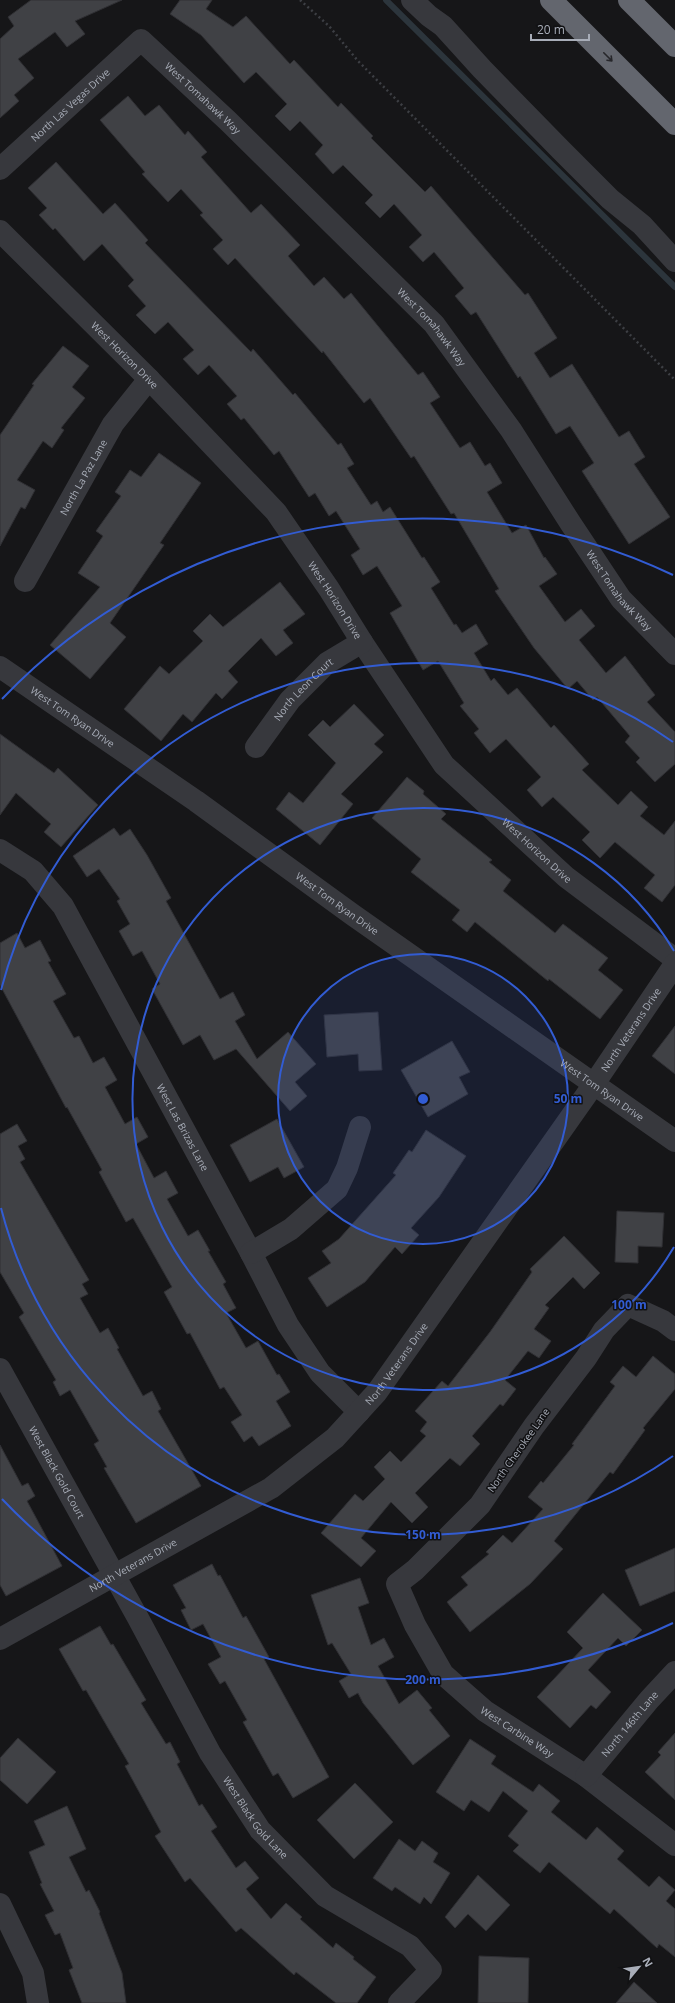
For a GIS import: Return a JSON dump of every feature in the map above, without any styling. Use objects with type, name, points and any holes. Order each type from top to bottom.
[{"type":"highway","points":[[551,0],[675,124]]},
{"type":"highway","points":[[629,0],[675,46]]},
{"type":"street","points":[[412,0],[429,16],[443,26],[482,70],[610,199],[647,231],[675,261]]},
{"type":"street","name":"North Las Vegas Drive","points":[[0,169],[141,40]]},
{"type":"street","name":"West Tomahawk Way","points":[[141,40],[228,121],[434,324],[511,430],[570,524],[621,598],[675,654]]},
{"type":"street","name":"West Horizon Drive","points":[[0,231],[149,379],[276,512],[329,589],[362,642],[444,765],[566,877],[675,959]]},
{"type":"street","name":"North La Paz Lane","points":[[25,581],[113,424],[149,379]]},
{"type":"street","name":"North Leon Court","points":[[256,747],[290,700],[327,663],[362,642]]},
{"type":"street","name":"West Tom Ryan Drive","points":[[0,667],[196,801],[353,915],[675,1141]]},
{"type":"street","name":"West Las Brizas Lane","points":[[0,850],[33,871],[63,906],[288,1324],[320,1373],[359,1412]]},
{"type":"street","name":"North Veterans Drive","points":[[0,1639],[271,1488],[335,1438],[381,1386],[594,1084],[675,964]]},
{"type":"street","points":[[251,1253],[291,1229],[337,1189],[347,1168],[360,1127]]},
{"type":"street","name":"North Cherokee Lane","points":[[397,1584],[415,1570],[480,1504],[534,1426],[586,1358],[604,1330],[628,1305],[663,1321],[675,1330]]},
{"type":"street","name":"West Black Gold Court","points":[[0,1369],[113,1575]]},
{"type":"street","name":"West Black Gold Lane","points":[[113,1575],[210,1753],[260,1830],[325,1896],[410,1946],[431,1970],[399,2003]]},
{"type":"street","name":"West Carbine Way","points":[[397,1584],[415,1625],[443,1674],[485,1711],[586,1776],[675,1845]]},
{"type":"street","name":"North 146th Lane","points":[[586,1776],[649,1700],[675,1672]]},
{"type":"street","points":[[0,1904],[33,1973],[38,2003]]},
{"type":"path","points":[[300,0],[328,26],[358,61],[675,380]]},
{"type":"building","points":[[31,0],[122,0],[75,21],[85,34],[67,47],[55,32],[18,59],[34,78],[14,95],[19,101],[0,118],[0,39],[14,26],[8,17]]},
{"type":"building","points":[[180,0],[212,0],[206,9],[233,27],[246,16],[290,64],[294,60],[338,107],[341,103],[373,136],[371,138],[425,192],[431,186],[525,295],[528,293],[557,338],[534,353],[550,378],[572,364],[619,437],[629,431],[645,457],[634,464],[670,517],[629,544],[582,471],[594,463],[570,426],[556,434],[520,376],[518,378],[476,312],[471,315],[455,296],[464,288],[434,252],[423,262],[409,247],[422,235],[394,204],[380,218],[365,203],[373,195],[343,165],[333,174],[315,154],[323,145],[300,121],[290,131],[275,116],[287,104],[256,72],[244,83],[201,35],[170,14]]},
{"type":"building","points":[[128,96],[145,116],[159,105],[185,135],[188,131],[207,152],[201,157],[251,213],[261,204],[300,245],[288,256],[314,286],[324,277],[344,299],[351,293],[418,375],[423,372],[440,397],[430,403],[460,448],[470,442],[485,466],[490,463],[502,483],[487,492],[512,533],[526,525],[544,558],[545,557],[557,574],[539,586],[565,622],[581,609],[595,626],[579,640],[606,673],[625,656],[655,695],[647,702],[675,732],[675,764],[655,782],[636,762],[640,758],[625,742],[630,736],[597,697],[593,700],[577,681],[568,689],[534,648],[495,591],[499,589],[454,513],[451,514],[414,456],[411,458],[370,398],[364,403],[323,351],[322,353],[235,258],[228,265],[213,249],[223,240],[200,215],[203,213],[181,189],[168,202],[142,174],[145,172],[100,120]]},
{"type":"building","points":[[56,162],[103,214],[115,203],[148,240],[145,243],[251,352],[253,349],[293,395],[295,393],[338,445],[341,443],[354,464],[347,468],[371,505],[377,501],[383,512],[390,507],[422,558],[424,557],[440,582],[431,588],[454,625],[456,624],[462,633],[476,624],[488,644],[474,653],[491,681],[494,678],[508,695],[517,688],[551,728],[554,725],[589,764],[582,770],[618,805],[631,791],[648,807],[640,816],[664,835],[675,821],[675,885],[662,902],[644,888],[655,875],[615,842],[600,858],[582,840],[590,832],[553,797],[542,807],[527,790],[541,777],[506,739],[490,753],[474,733],[479,729],[460,706],[464,703],[438,661],[423,670],[390,613],[402,606],[377,566],[363,575],[351,555],[360,549],[336,511],[329,516],[315,493],[309,497],[279,451],[274,455],[244,418],[241,420],[227,404],[237,396],[209,365],[198,375],[183,359],[194,350],[168,322],[155,334],[136,315],[146,306],[128,286],[134,280],[102,244],[84,261],[55,228],[53,230],[39,215],[47,208],[28,188]]},
{"type":"building","points":[[63,346],[89,366],[72,387],[85,398],[61,428],[64,430],[52,448],[43,441],[17,480],[35,490],[25,509],[21,507],[0,546],[0,435],[34,385],[32,384]]},
{"type":"building","points":[[159,453],[201,483],[160,543],[164,545],[110,623],[126,637],[90,679],[50,645],[100,587],[78,573],[103,536],[96,531],[121,496],[115,492],[130,470],[141,477]]},
{"type":"building","points":[[280,582],[305,614],[283,630],[293,643],[276,656],[261,638],[228,671],[238,682],[222,699],[216,693],[192,722],[183,714],[161,741],[124,709],[160,666],[169,674],[203,641],[193,631],[210,614],[223,627]]},
{"type":"building","points":[[354,704],[384,735],[374,744],[383,752],[341,794],[353,804],[320,845],[276,809],[289,792],[303,803],[336,763],[308,735],[323,720],[330,727]]},
{"type":"building","points":[[0,734],[54,773],[58,768],[98,805],[61,847],[44,832],[51,824],[16,793],[0,815]]},
{"type":"building","points":[[407,777],[424,791],[423,794],[446,814],[441,819],[492,860],[489,862],[511,880],[503,891],[555,933],[563,924],[608,958],[598,970],[623,990],[600,1019],[549,979],[548,981],[475,922],[467,932],[452,920],[460,910],[411,872],[421,859],[372,818]]},
{"type":"building","points":[[114,828],[120,836],[130,829],[147,855],[171,898],[166,901],[220,999],[233,992],[245,1015],[235,1021],[257,1059],[288,1032],[316,1064],[295,1082],[307,1096],[290,1111],[236,1049],[214,1060],[200,1035],[183,1045],[152,989],[160,984],[142,951],[133,956],[119,931],[130,924],[117,901],[120,899],[99,869],[87,877],[73,856]]},
{"type":"building","points":[[17,933],[25,948],[40,940],[51,961],[48,962],[66,994],[53,1001],[74,1038],[79,1036],[93,1063],[104,1057],[117,1080],[105,1087],[125,1124],[137,1117],[148,1137],[136,1144],[154,1178],[166,1171],[178,1193],[167,1199],[188,1236],[198,1230],[210,1251],[208,1251],[226,1282],[223,1284],[236,1308],[226,1313],[246,1348],[258,1341],[277,1375],[279,1374],[290,1392],[276,1401],[291,1426],[259,1446],[252,1436],[244,1442],[231,1422],[242,1415],[224,1387],[220,1389],[190,1333],[187,1334],[164,1292],[172,1287],[133,1218],[126,1222],[99,1172],[102,1170],[67,1107],[66,1108],[0,985],[0,943]]},
{"type":"building","points":[[378,1012],[382,1070],[359,1071],[358,1054],[327,1057],[324,1015]]},
{"type":"building","points":[[675,1026],[675,1074],[652,1056]]},
{"type":"building","points":[[452,1041],[470,1072],[459,1077],[468,1094],[428,1117],[401,1070]]},
{"type":"building","points":[[277,1119],[304,1167],[284,1178],[278,1167],[250,1182],[230,1145]]},
{"type":"building","points":[[17,1124],[27,1141],[18,1146],[25,1159],[20,1162],[89,1280],[82,1284],[88,1294],[80,1298],[100,1333],[108,1328],[119,1348],[117,1349],[143,1396],[152,1391],[161,1409],[158,1411],[201,1486],[136,1523],[104,1468],[107,1467],[94,1444],[99,1441],[70,1390],[60,1396],[53,1382],[56,1380],[19,1317],[24,1313],[0,1272],[0,1134]]},
{"type":"building","points":[[426,1130],[466,1156],[439,1197],[411,1228],[419,1235],[402,1254],[395,1247],[365,1282],[327,1307],[308,1278],[331,1263],[322,1251],[339,1239],[396,1175],[393,1173],[409,1150],[412,1152]]},
{"type":"building","points":[[617,1211],[664,1213],[662,1247],[638,1246],[638,1263],[615,1262]]},
{"type":"building","points":[[564,1236],[600,1273],[584,1289],[573,1277],[545,1305],[549,1308],[534,1329],[551,1341],[539,1358],[528,1351],[505,1380],[516,1389],[503,1406],[500,1404],[472,1436],[480,1444],[460,1466],[450,1458],[415,1493],[428,1507],[412,1523],[391,1502],[361,1538],[376,1551],[361,1567],[321,1533],[355,1494],[363,1501],[385,1479],[374,1467],[390,1451],[401,1462],[426,1436],[420,1431],[427,1422],[415,1411],[442,1381],[448,1386],[490,1332],[532,1272],[530,1269]]},
{"type":"building","points":[[653,1356],[675,1374],[675,1389],[643,1428],[645,1430],[613,1474],[610,1472],[554,1541],[563,1549],[530,1584],[470,1632],[447,1602],[468,1585],[461,1577],[489,1554],[486,1552],[503,1535],[512,1543],[543,1509],[528,1497],[541,1481],[543,1483],[574,1445],[572,1444],[615,1386],[610,1382],[623,1366],[636,1377]]},
{"type":"building","points":[[0,1445],[22,1486],[28,1483],[35,1496],[27,1501],[62,1566],[6,1596],[0,1585]]},
{"type":"building","points":[[675,1548],[675,1591],[640,1606],[625,1570]]},
{"type":"building","points":[[212,1564],[218,1576],[220,1575],[243,1618],[246,1616],[269,1657],[264,1659],[329,1777],[293,1798],[278,1773],[273,1776],[243,1722],[247,1720],[225,1681],[220,1684],[208,1664],[221,1657],[203,1624],[191,1630],[181,1610],[186,1608],[173,1585]]},
{"type":"building","points":[[360,1578],[369,1603],[358,1607],[371,1645],[384,1638],[394,1657],[378,1666],[399,1704],[417,1690],[432,1708],[429,1710],[450,1736],[413,1765],[363,1703],[358,1693],[349,1698],[339,1681],[351,1674],[332,1643],[328,1645],[311,1595]]},
{"type":"building","points":[[603,1593],[642,1630],[626,1646],[618,1638],[588,1670],[611,1692],[596,1709],[591,1705],[570,1728],[537,1697],[583,1648],[567,1632]]},
{"type":"building","points":[[100,1626],[111,1645],[113,1644],[146,1700],[141,1703],[166,1744],[170,1742],[180,1762],[177,1764],[199,1806],[202,1804],[217,1827],[211,1831],[236,1868],[245,1861],[259,1878],[246,1889],[271,1919],[286,1903],[302,1917],[300,1919],[333,1948],[336,1943],[376,1977],[357,2003],[336,2003],[296,1972],[294,1975],[241,1928],[236,1932],[190,1878],[185,1882],[155,1836],[161,1832],[125,1766],[129,1764],[86,1690],[83,1691],[59,1649]]},
{"type":"building","points":[[675,1733],[675,1800],[645,1772],[661,1755],[658,1752]]},
{"type":"building","points":[[18,1738],[56,1772],[27,1804],[0,1780],[0,1758]]},
{"type":"building","points":[[470,1739],[496,1756],[491,1764],[533,1792],[539,1784],[560,1801],[551,1812],[586,1840],[597,1827],[624,1851],[617,1859],[649,1887],[659,1876],[675,1890],[666,1901],[675,1909],[675,1957],[659,1944],[657,1948],[614,1909],[610,1914],[549,1862],[540,1873],[513,1851],[519,1845],[508,1836],[528,1811],[503,1791],[489,1812],[471,1800],[464,1811],[436,1792]]},
{"type":"building","points":[[355,1783],[393,1822],[354,1859],[317,1820]]},
{"type":"building","points":[[67,1806],[86,1849],[69,1857],[86,1892],[89,1890],[100,1912],[99,1913],[122,1973],[126,2003],[82,2003],[69,1970],[73,1968],[60,1933],[55,1935],[45,1915],[54,1911],[40,1884],[42,1883],[29,1852],[45,1845],[34,1821]]},
{"type":"building","points":[[399,1839],[415,1851],[422,1841],[438,1853],[433,1862],[450,1873],[431,1904],[424,1897],[420,1904],[395,1887],[392,1891],[373,1878]]},
{"type":"building","points":[[478,1875],[510,1905],[486,1931],[468,1914],[455,1928],[445,1917]]},
{"type":"building","points":[[479,1956],[529,1958],[528,2003],[478,2003]]},
{"type":"building","points":[[634,1982],[657,2003],[616,2003]]},
{"type":"waterway","points":[[386,0],[675,287]]}]
